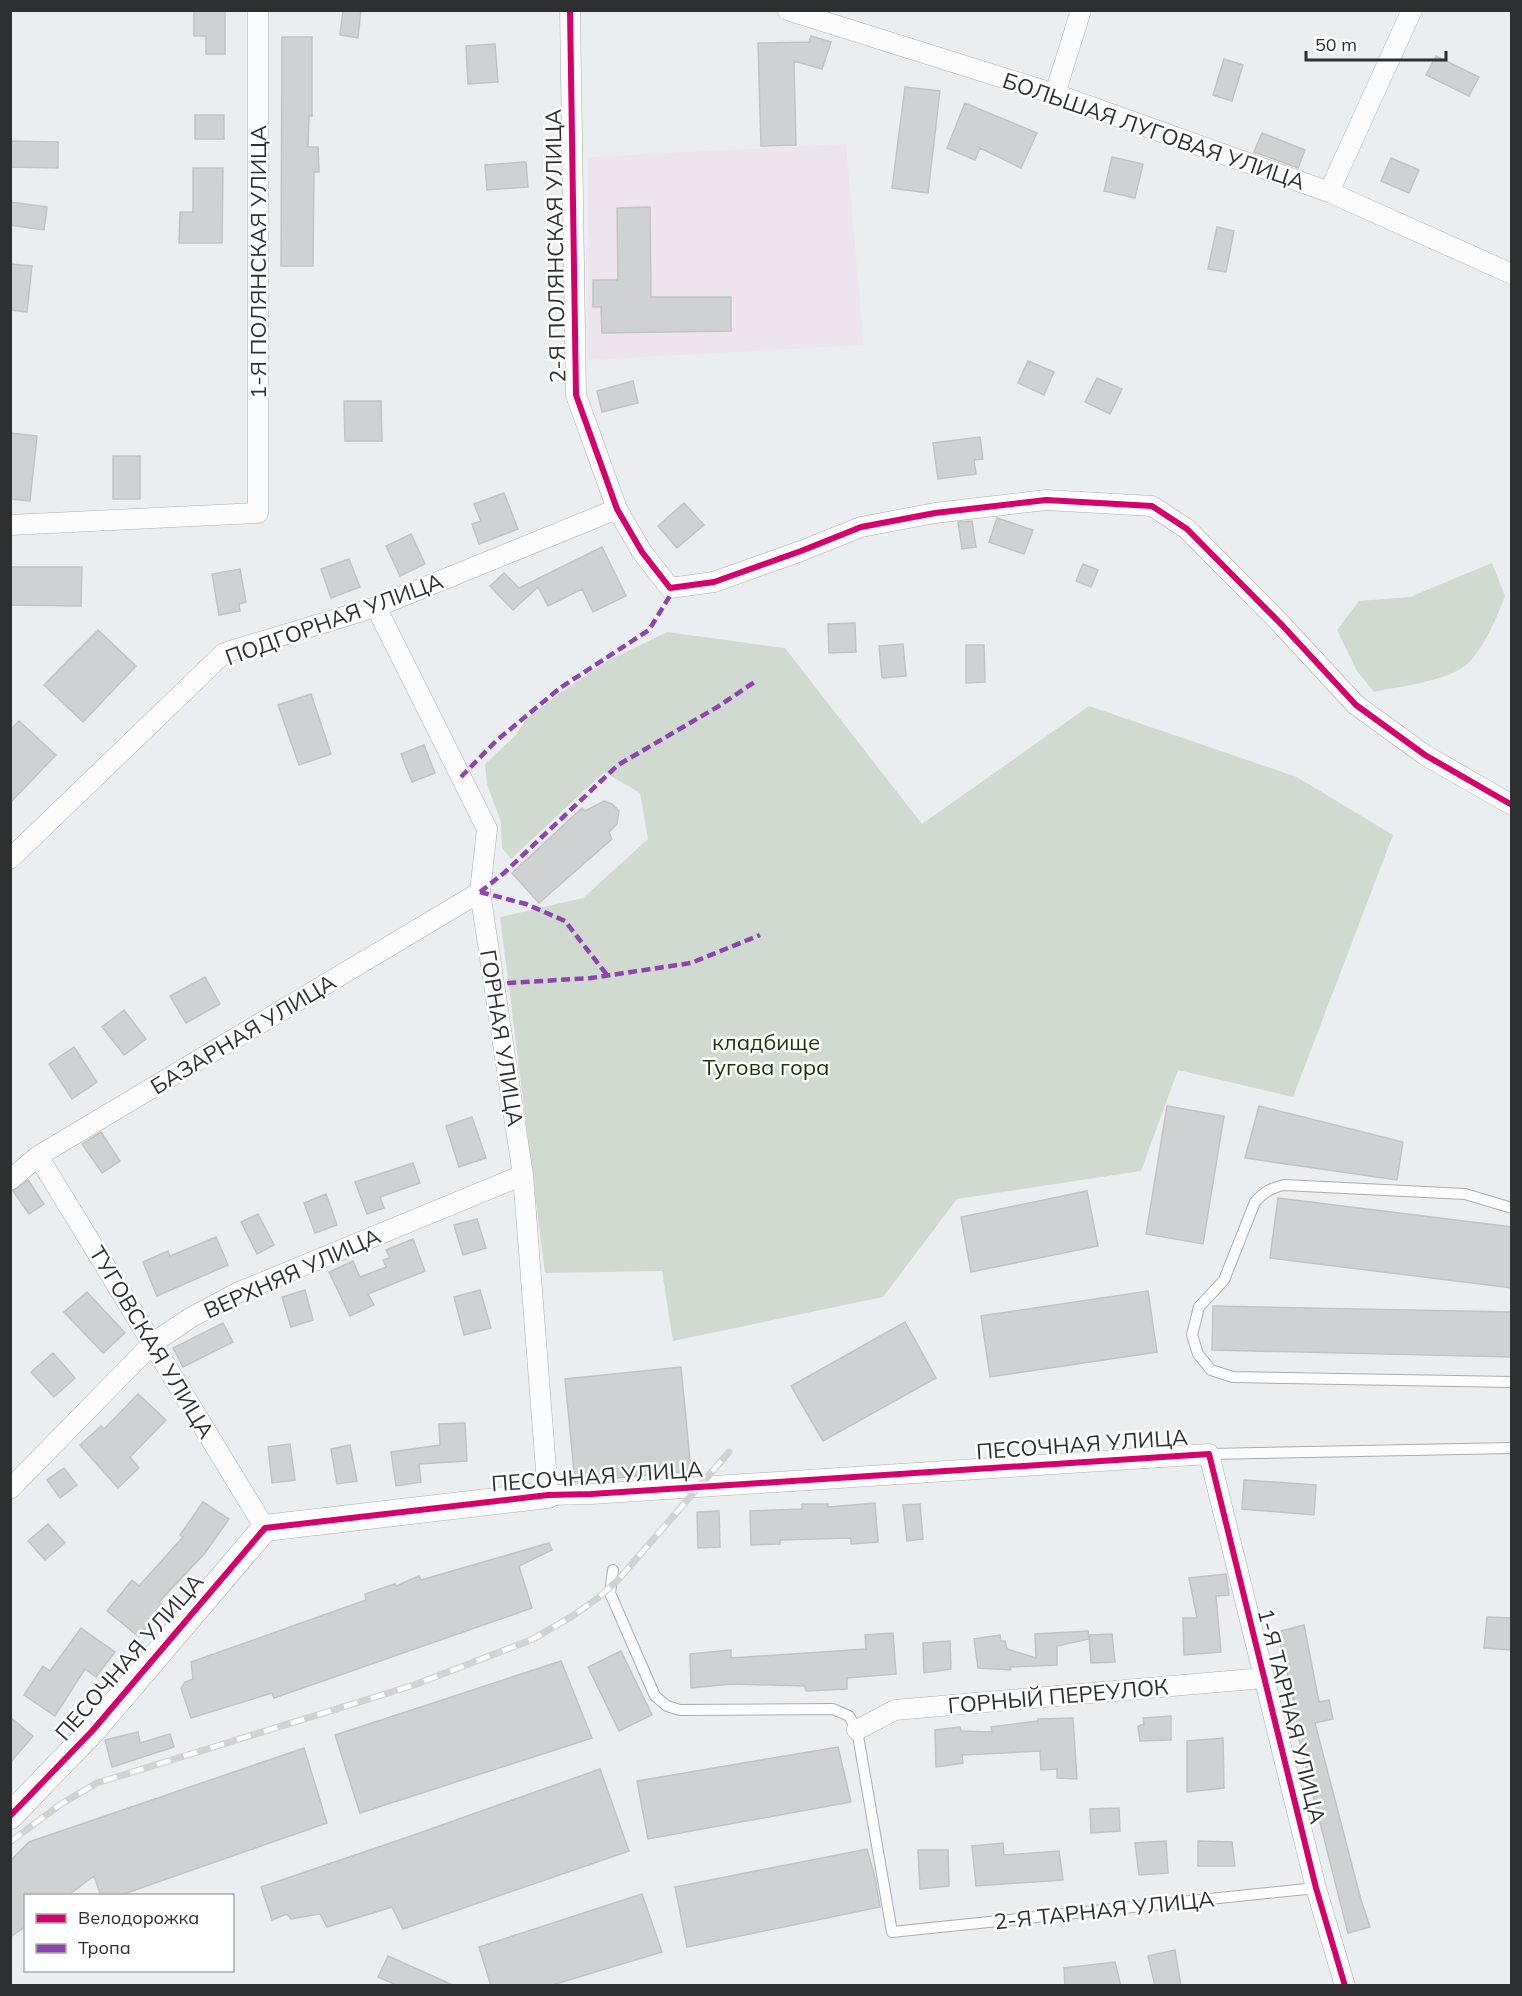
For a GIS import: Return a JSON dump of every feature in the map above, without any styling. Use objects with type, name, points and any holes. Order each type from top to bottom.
[{"type":"street","name":"1-Я ПОЛЯНСКАЯ УЛИЦА","points":[[10,525],[258,513],[258,10]]},
{"type":"street","name":"2-Я ПОЛЯНСКАЯ УЛИЦА","points":[[570,10],[576,395],[617,509],[642,552],[670,588],[714,582],[861,527],[935,513],[1046,500],[1152,506],[1187,529],[1281,624],[1356,705],[1425,755],[1512,805]]},
{"type":"street","name":"БОЛЬШАЯ ЛУГОВАЯ УЛИЦА","points":[[787,10],[1055,94],[1329,192],[1512,274]]},
{"type":"street","points":[[1055,94],[1081,10]]},
{"type":"street","points":[[1329,192],[1412,10]]},
{"type":"street","name":"ПОДГОРНАЯ УЛИЦА","points":[[10,859],[224,653],[376,607],[617,509]]},
{"type":"street","name":"ГОРНАЯ УЛИЦА","points":[[376,607],[488,829],[480,892],[523,1175],[548,1495]]},
{"type":"street","name":"БАЗАРНАЯ УЛИЦА","points":[[10,1180],[38,1156],[480,892]]},
{"type":"street","name":"ТУГОВСКАЯ УЛИЦА","points":[[38,1156],[265,1528]]},
{"type":"street","name":"ВЕРХНЯЯ УЛИЦА","points":[[10,1489],[153,1343],[190,1318],[237,1293],[523,1175]]},
{"type":"street","name":"ПЕСОЧНАЯ УЛИЦА","points":[[13,1808],[93,1730],[265,1528],[548,1495],[1209,1454]]},
{"type":"street","name":"1-Я ТАРНАЯ УЛИЦА","points":[[1209,1454],[1316,1888],[1345,1986]]},
{"type":"street","name":"ГОРНЫЙ ПЕРЕУЛОК","points":[[857,1730],[896,1710],[1264,1678]]},
{"type":"lane","points":[[1512,1208],[1465,1194],[1284,1185],[1272,1187],[1255,1202],[1224,1280],[1199,1307],[1192,1335],[1198,1354],[1211,1370],[1233,1377],[1512,1382]]},
{"type":"lane","points":[[1209,1454],[1512,1448]]},
{"type":"lane","points":[[613,1570],[610,1593],[656,1696],[667,1706],[680,1710],[832,1709],[849,1716],[857,1730]]},
{"type":"lane","name":"2-Я ТАРНАЯ УЛИЦА","points":[[857,1730],[892,1932],[1316,1888]]},
{"type":"shaded area","points":[[846,144],[864,345],[588,360],[588,157]]},
{"type":"green space","points":[[1492,563],[1505,596],[1487,637],[1467,665],[1439,678],[1374,692],[1357,671],[1337,630],[1359,601],[1410,597]]},
{"type":"green space","name":"кладбище Тугова гора","points":[[667,632],[785,648],[922,824],[1089,706],[1297,777],[1393,835],[1293,1097],[1178,1070],[1141,1171],[957,1199],[883,1297],[673,1341],[662,1271],[545,1273],[500,917],[583,898],[648,839],[640,793],[604,772],[511,859],[502,848],[501,822],[487,784],[485,764],[516,735],[526,719],[560,693],[607,661]]},
{"type":"building","points":[[194,10],[225,10],[225,54],[206,54],[206,36],[194,36]]},
{"type":"building","points":[[343,10],[361,10],[358,38],[340,35]]},
{"type":"building","points":[[811,36],[831,42],[822,69],[794,61],[796,145],[761,146],[758,43],[809,42]]},
{"type":"building","points":[[282,37],[312,37],[312,116],[309,116],[308,147],[318,147],[319,172],[314,172],[313,266],[281,266]]},
{"type":"building","points":[[495,44],[498,82],[468,84],[466,46]]},
{"type":"building","points":[[1436,56],[1479,77],[1469,96],[1426,75]]},
{"type":"building","points":[[1224,59],[1243,65],[1232,101],[1213,95]]},
{"type":"building","points":[[905,87],[940,91],[928,193],[892,188]]},
{"type":"building","points":[[965,103],[1037,133],[1021,168],[980,148],[975,160],[947,148]]},
{"type":"building","points":[[195,115],[224,115],[224,139],[195,139]]},
{"type":"building","points":[[1262,133],[1305,150],[1298,168],[1254,152]]},
{"type":"building","points":[[10,141],[58,142],[58,168],[10,167]]},
{"type":"building","points":[[1112,157],[1143,164],[1135,198],[1104,191]]},
{"type":"building","points":[[1391,158],[1419,170],[1409,193],[1381,181]]},
{"type":"building","points":[[526,162],[528,187],[487,190],[485,165]]},
{"type":"building","points":[[193,168],[223,168],[222,243],[179,243],[180,212],[193,212]]},
{"type":"building","points":[[10,202],[47,207],[44,230],[10,225]]},
{"type":"building","points":[[650,207],[651,297],[731,297],[731,331],[602,333],[601,307],[593,307],[593,280],[618,280],[617,208]]},
{"type":"building","points":[[1217,227],[1234,231],[1226,272],[1208,269]]},
{"type":"building","points":[[10,264],[32,266],[27,312],[10,310]]},
{"type":"building","points":[[1028,361],[1054,372],[1044,395],[1018,383]]},
{"type":"building","points":[[1097,378],[1122,389],[1110,414],[1085,402]]},
{"type":"building","points":[[633,381],[638,403],[602,412],[597,391]]},
{"type":"building","points":[[344,401],[381,401],[382,441],[345,441]]},
{"type":"building","points":[[10,433],[37,436],[30,501],[10,499]]},
{"type":"building","points":[[980,437],[983,459],[974,460],[976,474],[938,479],[933,443]]},
{"type":"building","points":[[113,456],[140,456],[140,499],[113,499]]},
{"type":"building","points":[[504,493],[518,529],[479,544],[472,524],[481,521],[474,504]]},
{"type":"building","points":[[684,503],[704,525],[677,548],[658,526]]},
{"type":"building","points":[[997,518],[1033,530],[1024,554],[989,542]]},
{"type":"building","points":[[972,521],[976,547],[962,549],[958,522]]},
{"type":"building","points":[[411,534],[425,564],[400,576],[386,546]]},
{"type":"building","points":[[602,547],[626,596],[593,612],[582,589],[548,606],[538,587],[513,610],[490,586],[504,573],[519,588]]},
{"type":"building","points":[[349,559],[360,587],[331,598],[321,569]]},
{"type":"building","points":[[1083,564],[1098,570],[1091,587],[1076,581]]},
{"type":"building","points":[[10,567],[82,567],[81,606],[10,605]]},
{"type":"building","points":[[240,569],[246,602],[239,604],[240,611],[219,615],[212,574]]},
{"type":"building","points":[[855,623],[856,652],[829,653],[828,624]]},
{"type":"building","points":[[98,630],[136,666],[83,722],[44,685]]},
{"type":"building","points":[[903,644],[906,676],[882,678],[879,646]]},
{"type":"building","points":[[966,645],[984,645],[985,682],[966,683]]},
{"type":"building","points":[[311,694],[331,754],[299,765],[278,705]]},
{"type":"building","points":[[19,721],[56,755],[10,803],[10,730]]},
{"type":"building","points":[[424,745],[435,773],[412,782],[401,754]]},
{"type":"building","points":[[604,801],[612,804],[619,811],[617,824],[609,832],[612,839],[539,903],[512,873],[582,808],[585,811]]},
{"type":"building","points":[[205,977],[220,1004],[186,1023],[170,996]]},
{"type":"building","points":[[124,1010],[146,1039],[124,1055],[102,1027]]},
{"type":"building","points":[[74,1047],[97,1082],[72,1099],[49,1064]]},
{"type":"building","points":[[1167,1106],[1224,1116],[1203,1244],[1146,1234]]},
{"type":"building","points":[[1259,1106],[1403,1142],[1397,1180],[1245,1158]]},
{"type":"building","points":[[472,1117],[486,1158],[459,1167],[446,1126]]},
{"type":"building","points":[[101,1132],[120,1161],[102,1173],[82,1144]]},
{"type":"building","points":[[413,1163],[420,1183],[380,1197],[384,1208],[367,1214],[355,1182]]},
{"type":"building","points":[[28,1180],[44,1204],[29,1214],[13,1191]]},
{"type":"building","points":[[1087,1191],[1098,1246],[971,1272],[961,1217]]},
{"type":"building","points":[[326,1194],[337,1225],[315,1233],[304,1203]]},
{"type":"building","points":[[1278,1198],[1512,1227],[1512,1288],[1270,1258]]},
{"type":"building","points":[[258,1214],[274,1245],[257,1254],[241,1222]]},
{"type":"building","points":[[477,1219],[486,1248],[463,1255],[454,1225]]},
{"type":"building","points":[[216,1237],[228,1265],[157,1296],[143,1262],[168,1251],[170,1256]]},
{"type":"building","points":[[413,1239],[425,1271],[368,1294],[374,1305],[350,1316],[329,1272],[353,1261],[360,1277],[386,1267],[383,1260],[390,1258],[386,1250]]},
{"type":"building","points":[[305,1290],[313,1320],[291,1327],[282,1297]]},
{"type":"building","points":[[480,1290],[491,1328],[464,1335],[454,1297]]},
{"type":"building","points":[[1148,1291],[1157,1352],[990,1377],[981,1316]]},
{"type":"building","points":[[87,1292],[125,1333],[103,1353],[64,1312]]},
{"type":"building","points":[[1213,1306],[1512,1312],[1512,1357],[1212,1350]]},
{"type":"building","points":[[905,1322],[936,1378],[823,1441],[791,1386]]},
{"type":"building","points":[[223,1323],[233,1342],[183,1367],[173,1348]]},
{"type":"building","points":[[53,1353],[75,1378],[54,1397],[31,1372]]},
{"type":"building","points":[[681,1367],[691,1471],[575,1482],[565,1379]]},
{"type":"building","points":[[138,1394],[166,1420],[130,1457],[139,1468],[118,1488],[80,1445],[101,1426],[104,1429]]},
{"type":"building","points":[[465,1423],[467,1461],[419,1464],[421,1482],[396,1486],[391,1452],[440,1445],[439,1424]]},
{"type":"building","points":[[290,1444],[295,1480],[272,1483],[268,1447]]},
{"type":"building","points":[[350,1445],[357,1481],[337,1484],[331,1449]]},
{"type":"building","points":[[64,1468],[77,1485],[60,1498],[47,1480]]},
{"type":"building","points":[[1244,1480],[1316,1485],[1314,1515],[1242,1509]]},
{"type":"building","points":[[203,1502],[229,1519],[205,1553],[159,1602],[164,1606],[139,1637],[107,1611],[132,1580],[139,1586],[183,1537],[180,1535]]},
{"type":"building","points":[[875,1503],[878,1542],[851,1544],[851,1538],[780,1540],[780,1544],[751,1545],[750,1511],[802,1509],[802,1504],[828,1504],[828,1507]]},
{"type":"building","points":[[920,1504],[923,1539],[907,1541],[903,1505]]},
{"type":"building","points":[[719,1511],[720,1547],[698,1548],[697,1512]]},
{"type":"building","points":[[48,1524],[65,1543],[45,1560],[28,1541]]},
{"type":"building","points":[[549,1543],[552,1550],[519,1566],[532,1608],[274,1698],[272,1693],[191,1718],[181,1688],[185,1682],[193,1679],[191,1662],[366,1600],[365,1594],[395,1584],[396,1586],[419,1576],[421,1580]]},
{"type":"building","points":[[1226,1574],[1229,1595],[1216,1596],[1221,1652],[1184,1655],[1183,1618],[1197,1618],[1189,1578]]},
{"type":"building","points":[[1487,1617],[1512,1618],[1512,1650],[1484,1648]]},
{"type":"building","points":[[1304,1625],[1319,1702],[1329,1700],[1333,1719],[1315,1723],[1370,1927],[1348,1933],[1296,1728],[1289,1730],[1285,1709],[1295,1706],[1277,1632]]},
{"type":"building","points":[[81,1628],[115,1652],[96,1677],[85,1669],[55,1716],[24,1695],[43,1666],[50,1671]]},
{"type":"building","points":[[1088,1631],[1089,1639],[1057,1646],[1057,1665],[1010,1667],[1011,1670],[978,1668],[974,1639],[1000,1635],[1007,1649],[1036,1658],[1035,1634]]},
{"type":"building","points":[[893,1633],[896,1674],[847,1678],[847,1689],[806,1691],[805,1686],[732,1684],[691,1688],[690,1654],[731,1650],[731,1658],[866,1649],[865,1635]]},
{"type":"building","points":[[1112,1634],[1115,1662],[1091,1663],[1089,1635]]},
{"type":"building","points":[[950,1641],[951,1669],[924,1673],[923,1643]]},
{"type":"building","points":[[621,1651],[652,1715],[619,1731],[588,1667]]},
{"type":"building","points":[[561,1661],[592,1738],[360,1813],[335,1735]]},
{"type":"building","points":[[1171,1716],[1171,1740],[1140,1741],[1138,1726],[1144,1724],[1143,1718]]},
{"type":"building","points":[[10,1717],[33,1736],[10,1763]]},
{"type":"building","points":[[1073,1718],[1077,1779],[1057,1778],[1057,1769],[1041,1770],[1040,1751],[962,1755],[963,1763],[936,1767],[935,1730],[960,1727],[961,1731],[992,1732],[991,1727],[1038,1721],[1038,1719]]},
{"type":"building","points":[[138,1732],[140,1743],[170,1734],[174,1747],[112,1767],[105,1740]]},
{"type":"building","points":[[1223,1738],[1224,1788],[1187,1792],[1187,1741]]},
{"type":"building","points":[[838,1747],[851,1802],[648,1839],[637,1781]]},
{"type":"building","points":[[304,1748],[327,1823],[124,1894],[100,1894],[94,1876],[70,1894],[24,1894],[24,1927],[10,1937],[10,1861],[29,1842]]},
{"type":"building","points":[[600,1769],[629,1851],[403,1929],[392,1907],[327,1927],[320,1914],[291,1919],[287,1914],[272,1920],[261,1887]]},
{"type":"building","points":[[1119,1808],[1120,1831],[1091,1833],[1090,1809]]},
{"type":"building","points":[[1166,1841],[1168,1873],[1139,1875],[1135,1843]]},
{"type":"building","points":[[1198,1841],[1232,1842],[1235,1866],[1198,1866]]},
{"type":"building","points":[[1003,1843],[1004,1855],[1059,1851],[1063,1880],[976,1886],[972,1846]]},
{"type":"building","points":[[867,1849],[880,1907],[687,1947],[675,1887]]},
{"type":"building","points":[[918,1850],[948,1850],[949,1886],[920,1889]]},
{"type":"building","points":[[642,1894],[662,1952],[549,1986],[491,1986],[479,1947]]},
{"type":"building","points":[[1175,1950],[1181,1986],[1155,1986],[1148,1956]]},
{"type":"building","points":[[388,1956],[455,1986],[399,1986],[378,1977]]},
{"type":"building","points":[[1115,1962],[1121,1986],[1065,1986],[1064,1968]]},
{"type":"railway","points":[[10,1842],[61,1804],[97,1783],[414,1685],[531,1640],[571,1617],[618,1580],[729,1452]]},
{"type":"marked path","points":[[461,777],[496,741],[560,688],[649,630],[671,594],[670,588]]},
{"type":"marked path","points":[[480,892],[504,873],[618,765],[719,706],[756,681]]},
{"type":"marked path","points":[[480,892],[526,904],[565,921],[607,975]]},
{"type":"marked path","points":[[494,986],[591,978],[691,963],[760,935]]},
{"type":"cycle path","points":[[570,10],[576,395],[617,509],[642,552],[670,588],[714,582],[861,527],[935,513],[1046,500],[1152,506],[1187,529],[1281,624],[1356,705],[1425,755],[1512,805]]},
{"type":"cycle path","points":[[10,1816],[93,1730],[265,1528],[548,1495],[1209,1454],[1316,1888],[1345,1986]]}]
